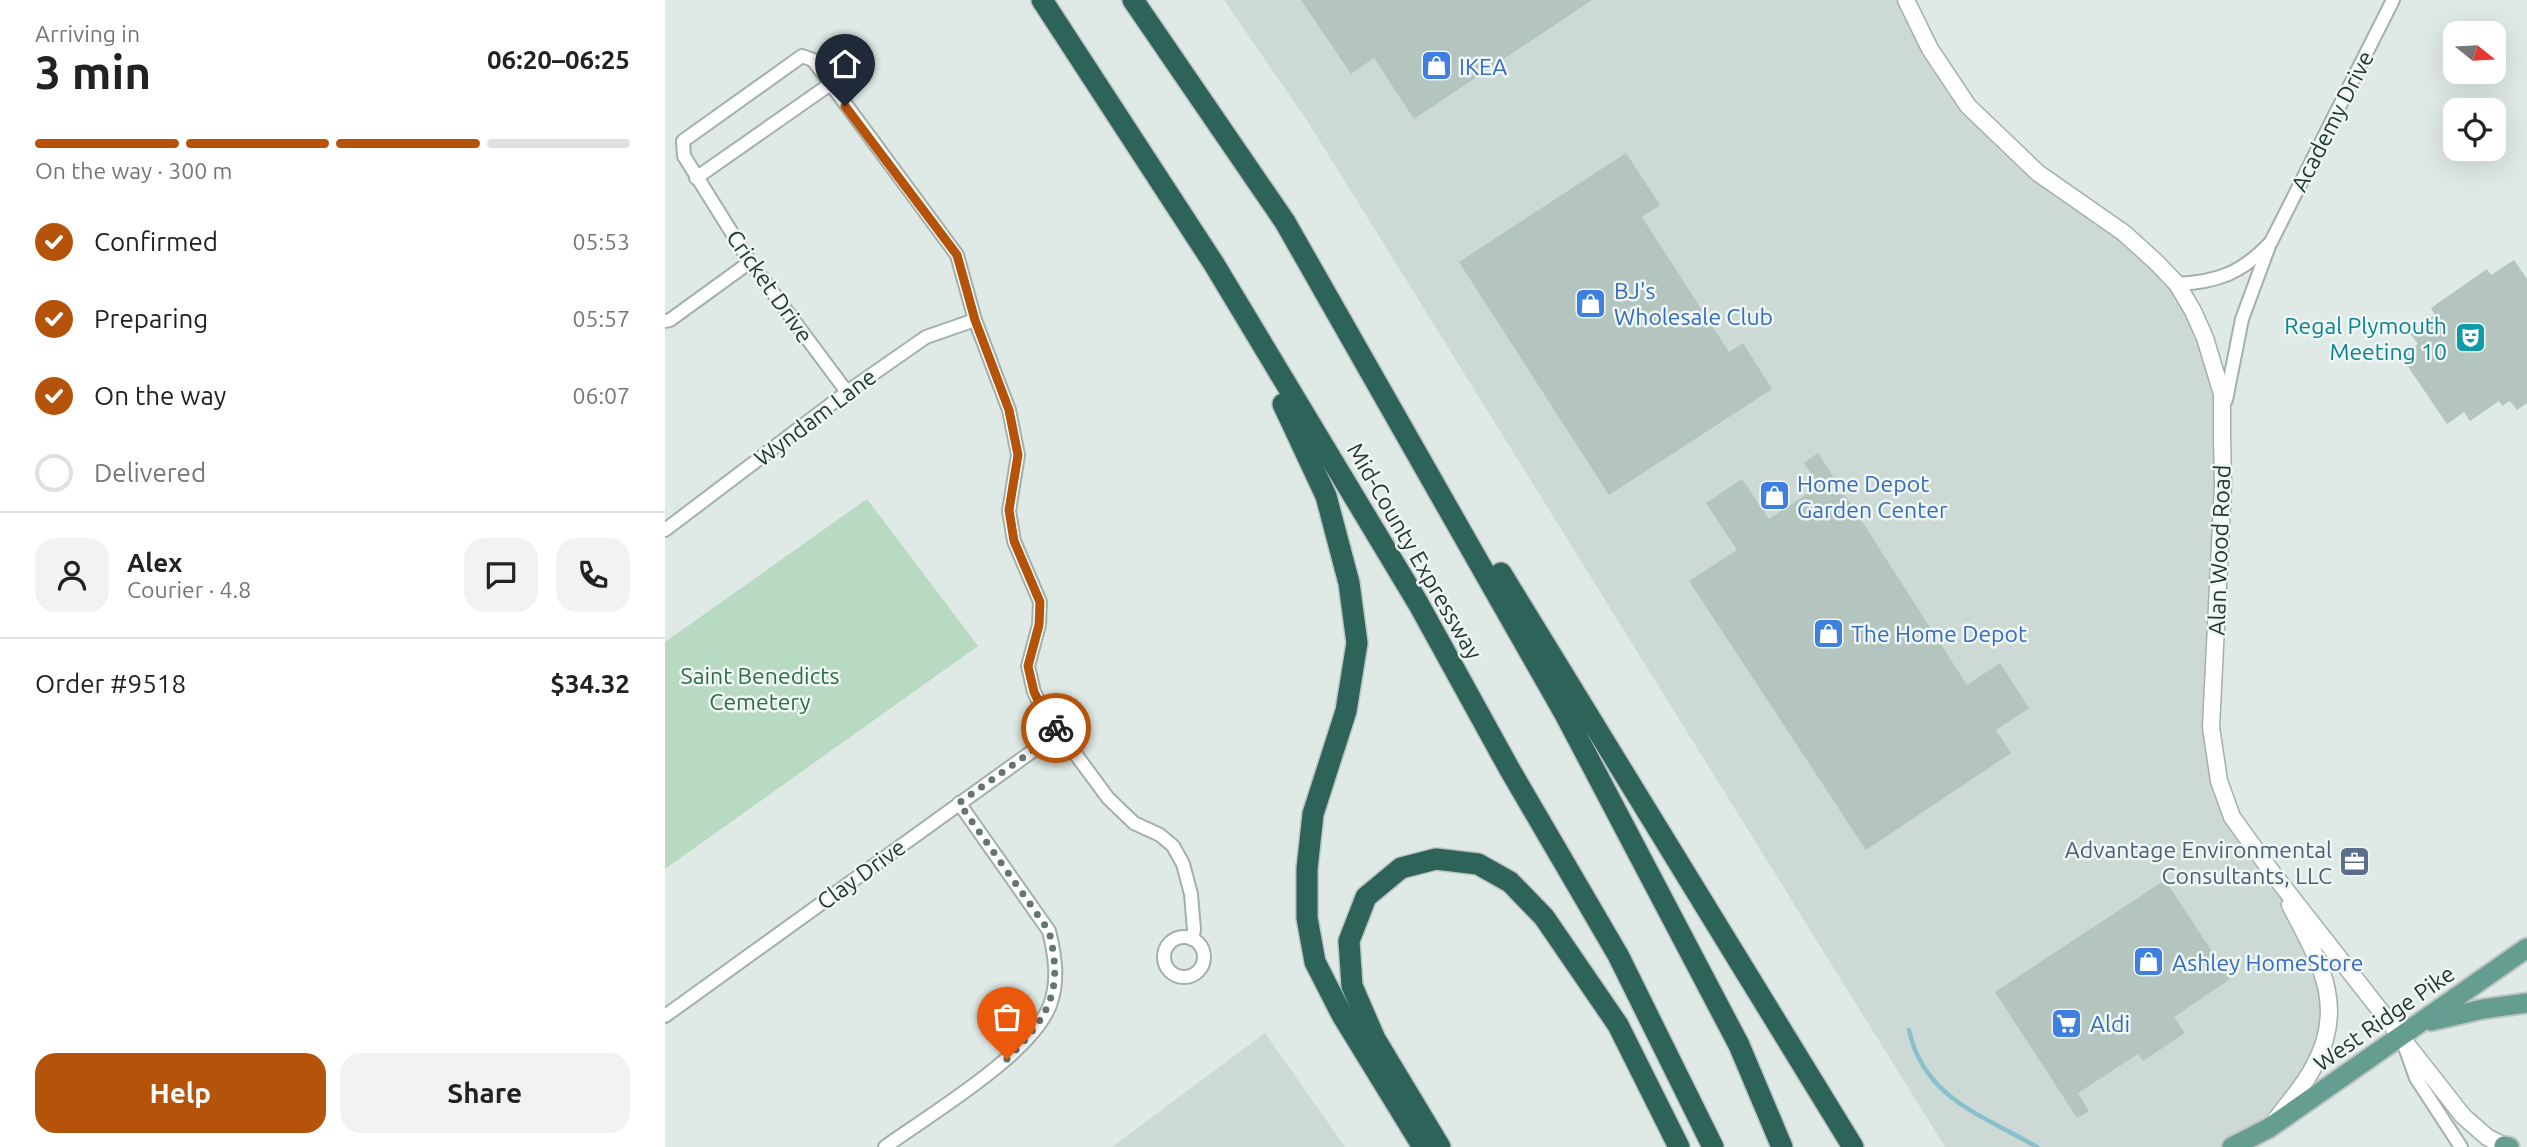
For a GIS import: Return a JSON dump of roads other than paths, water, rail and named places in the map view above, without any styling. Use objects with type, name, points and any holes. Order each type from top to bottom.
[{"type":"highway","name":"Mid-County Expressway","points":[[1042,0],[1214,264],[1417,603],[1618,955],[1713,1147]]},
{"type":"highway","points":[[1133,0],[1285,222],[1853,1147]]},
{"type":"highway","points":[[1285,222],[1565,714],[1739,1045],[1782,1147]]},
{"type":"highway","points":[[1214,264],[1301,439],[1326,496],[1349,583],[1357,643],[1346,711],[1313,814],[1307,869],[1307,918],[1315,962],[1342,1015],[1423,1147]]},
{"type":"highway","points":[[1440,1147],[1375,1039],[1352,986],[1349,941],[1366,897],[1401,868],[1436,859],[1478,864],[1510,882],[1544,917],[1618,1026],[1679,1147]]},
{"type":"main road","name":"West Ridge Pike","points":[[2232,1147],[2269,1128],[2527,948]]},
{"type":"main road","points":[[2420,1024],[2483,1009],[2527,1003]]},
{"type":"main road","name":"West Ridge Pike","points":[[2252,1147],[2269,1128]]},
{"type":"street","name":"Alan Wood Road","points":[[1906,0],[1930,49],[1968,106],[2038,173],[2124,233],[2156,262],[2176,284],[2193,311],[2222,394],[2222,498],[2211,727],[2213,755],[2219,781],[2232,817],[2401,1037],[2416,1078],[2461,1147]]},
{"type":"street","name":"Academy Drive","points":[[2222,435],[2228,384],[2242,319],[2271,242],[2393,0]]},
{"type":"street","name":"Cricket Drive","points":[[829,85],[813,60],[802,56],[683,141],[684,156],[696,178],[750,262],[847,392]]},
{"type":"street","points":[[696,178],[829,85],[957,255],[975,320],[1009,410],[1018,455],[1009,510],[1014,541],[1040,602],[1039,625],[1028,666],[1030,680],[1043,710],[1108,798],[1134,823],[1160,835],[1173,846],[1183,864],[1191,894],[1194,930],[1192,939]]},
{"type":"street","name":"Academy Drive","points":[[2176,284],[2204,283],[2230,275],[2261,253],[2271,242]]},
{"type":"street","points":[[665,321],[750,262]]},
{"type":"street","name":"Wyndam Lane","points":[[665,530],[847,392],[926,337],[975,320]]},
{"type":"street","name":"Clay Drive","points":[[665,1016],[1059,732]]},
{"type":"street","points":[[885,1147],[1007,1059],[1032,1034],[1050,1005],[1055,978],[1055,954],[1049,931],[959,803]]},
{"type":"street","points":[[2269,1128],[2313,1069],[2327,1036],[2331,1013],[2324,975],[2274,875]]},
{"type":"street","points":[[2401,1037],[2463,1116],[2487,1137],[2506,1146]]},
{"type":"waterway","points":[[1909,1030],[1917,1054],[1942,1089],[1977,1114],[2037,1147]]},
{"type":"place","name":"IKEA","points":[[1436,66]]},
{"type":"place","name":"BJ's Wholesale Club","points":[[1591,303]]},
{"type":"place","name":"Regal Plymouth Meeting 10","points":[[2470,338]]},
{"type":"place","name":"Home Depot Garden Center","points":[[1774,496]]},
{"type":"place","name":"The Home Depot","points":[[1828,633]]},
{"type":"place","name":"Advantage Environmental Consultants, LLC","points":[[2355,862]]},
{"type":"place","name":"Ashley HomeStore","points":[[2149,962]]},
{"type":"place","name":"Aldi","points":[[2067,1023]]},
{"type":"park label","name":"Saint Benedicts Cemetery","points":[[760,688]]}]
